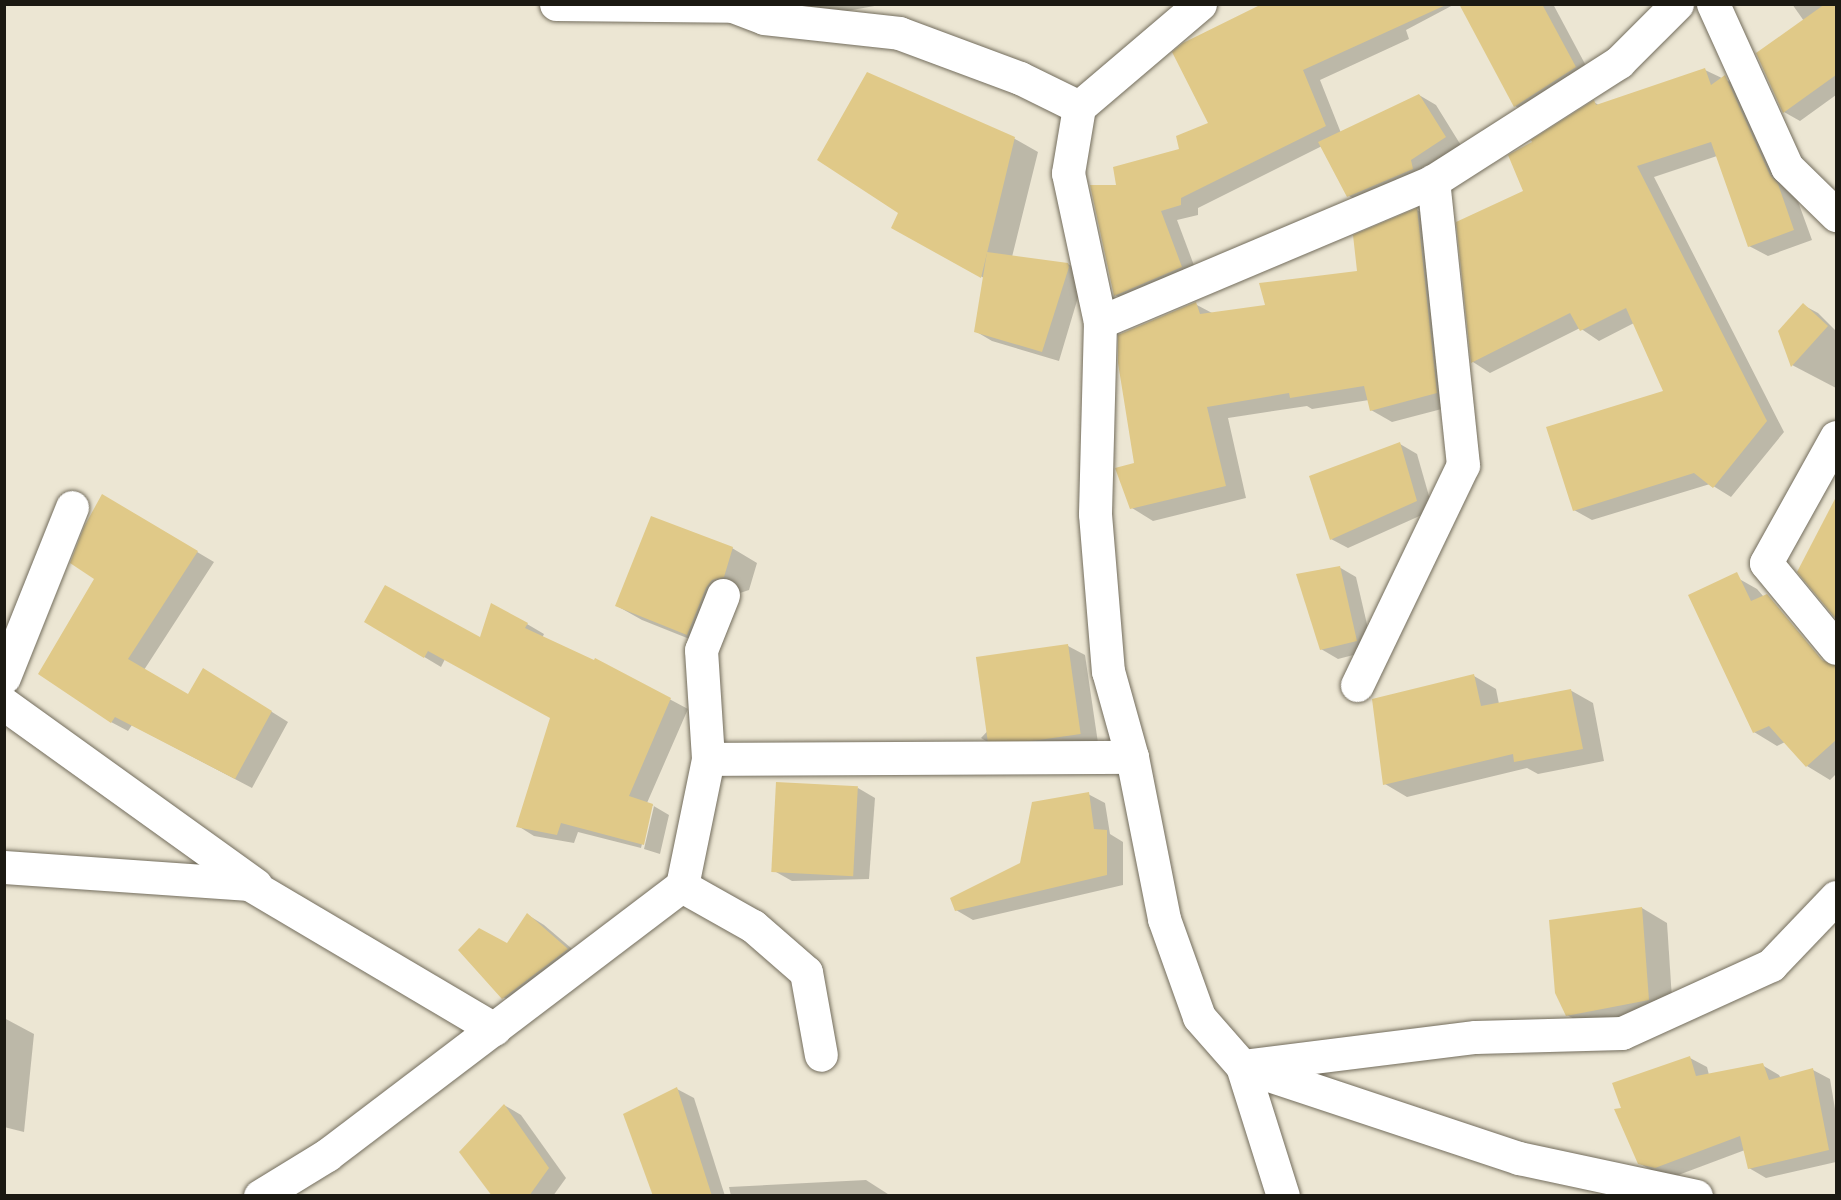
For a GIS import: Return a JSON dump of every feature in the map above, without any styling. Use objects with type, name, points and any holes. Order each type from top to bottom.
[{"type":"street","points":[[555,4],[733,5],[764,18],[899,33],[1020,78],[1079,107]]},
{"type":"street","points":[[1200,4],[1079,107],[1068,173],[1100,322],[1095,514],[1108,671],[1132,757],[1164,919],[1199,1017],[1242,1066],[1283,1196]]},
{"type":"street","points":[[1100,322],[1433,181],[1619,62],[1677,4]]},
{"type":"street","points":[[1713,4],[1787,167],[1836,215]]},
{"type":"street","points":[[1357,685],[1463,465],[1433,181]]},
{"type":"street","points":[[1836,437],[1766,563],[1836,648]]},
{"type":"street","points":[[4,677],[72,507]]},
{"type":"street","points":[[260,1196],[327,1155],[682,886],[708,759],[701,650],[723,595]]},
{"type":"street","points":[[4,704],[284,905]]},
{"type":"street","points":[[708,759],[1132,757]]},
{"type":"street","points":[[4,867],[249,884],[494,1029]]},
{"type":"street","points":[[682,886],[753,926],[806,972],[821,1055]]},
{"type":"street","points":[[1242,1066],[1475,1037],[1622,1033],[1771,965],[1836,897]]},
{"type":"street","points":[[1242,1066],[1519,1158],[1696,1196]]},
{"type":"building","points":[[1262,4],[1448,4],[1303,70],[1326,126],[1181,198],[1181,205],[1161,211],[1182,267],[1114,296],[1090,185],[1116,185],[1113,167],[1179,149],[1176,136],[1208,123],[1172,52],[1183,43]]},
{"type":"building","points":[[1459,4],[1542,4],[1576,67],[1514,107]]},
{"type":"building","points":[[1825,4],[1836,4],[1836,75],[1783,113],[1756,53]]},
{"type":"building","points":[[1705,68],[1711,85],[1725,75],[1770,175],[1778,184],[1794,230],[1748,247],[1711,142],[1637,166],[1767,421],[1713,488],[1694,473],[1573,511],[1546,427],[1663,391],[1626,308],[1580,331],[1570,313],[1471,363],[1456,222],[1523,191],[1508,155],[1532,142],[1531,140],[1594,100],[1596,105]]},
{"type":"building","points":[[867,72],[1015,137],[981,278],[891,228],[898,213],[817,160]]},
{"type":"building","points":[[1419,94],[1446,137],[1411,160],[1413,169],[1347,197],[1318,142]]},
{"type":"building","points":[[1417,208],[1437,393],[1370,411],[1364,386],[1290,398],[1289,393],[1207,407],[1226,486],[1130,509],[1115,468],[1134,463],[1118,363],[1118,335],[1196,302],[1200,314],[1265,305],[1259,283],[1357,271],[1353,235]]},
{"type":"building","points":[[987,252],[1068,263],[1069,267],[1042,352],[974,332]]},
{"type":"building","points":[[1803,303],[1828,326],[1791,367],[1778,331]]},
{"type":"building","points":[[1400,442],[1417,501],[1330,540],[1309,476]]},
{"type":"building","points":[[102,494],[198,551],[128,659],[188,694],[203,668],[272,711],[235,779],[115,717],[111,723],[38,674],[94,579],[70,563],[84,527]]},
{"type":"building","points":[[1836,497],[1836,619],[1797,572]]},
{"type":"building","points":[[651,516],[733,547],[724,577],[712,580],[706,588],[687,635],[615,606]]},
{"type":"building","points":[[1340,566],[1357,641],[1320,650],[1296,574]]},
{"type":"building","points":[[1737,572],[1751,601],[1767,594],[1822,660],[1836,666],[1836,740],[1806,767],[1769,726],[1753,733],[1688,595]]},
{"type":"building","points":[[385,585],[480,637],[491,603],[528,623],[525,628],[594,660],[595,658],[671,698],[629,796],[653,804],[644,845],[561,823],[557,835],[516,827],[550,718],[428,651],[424,658],[364,622]]},
{"type":"building","points":[[1068,644],[1081,734],[989,747],[976,657]]},
{"type":"building","points":[[1474,674],[1481,706],[1571,689],[1583,749],[1514,762],[1513,754],[1383,785],[1372,699]]},
{"type":"building","points":[[776,782],[858,786],[853,876],[771,872]]},
{"type":"building","points":[[1089,792],[1094,829],[1107,830],[1107,875],[955,911],[950,898],[1020,863],[1032,802]]},
{"type":"building","points":[[1642,907],[1649,1000],[1566,1016],[1555,993],[1549,920]]},
{"type":"building","points":[[527,913],[568,949],[502,999],[458,950],[479,928],[507,943]]},
{"type":"building","points":[[1690,1056],[1696,1076],[1763,1063],[1769,1080],[1813,1068],[1829,1150],[1748,1169],[1740,1136],[1655,1168],[1638,1164],[1614,1109],[1621,1108],[1612,1083]]},
{"type":"building","points":[[677,1087],[712,1196],[653,1196],[623,1114]]},
{"type":"building","points":[[504,1104],[549,1168],[529,1196],[492,1196],[459,1152]]}]
